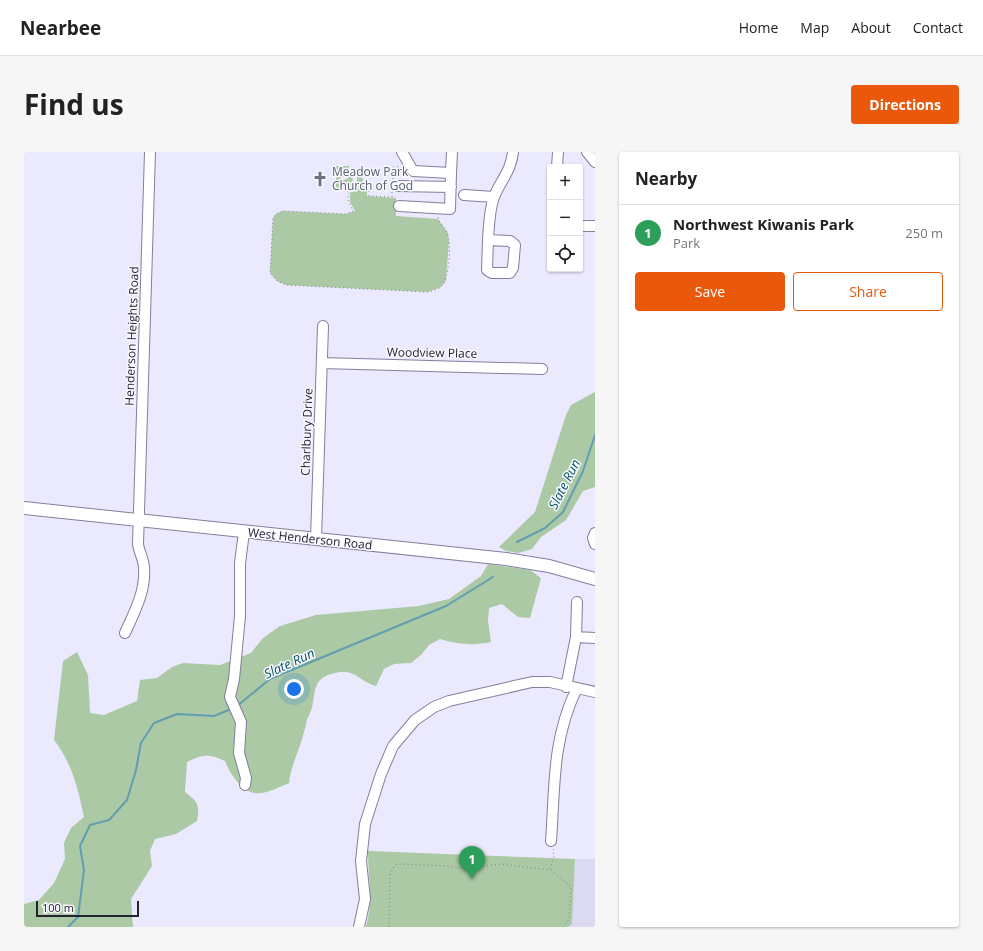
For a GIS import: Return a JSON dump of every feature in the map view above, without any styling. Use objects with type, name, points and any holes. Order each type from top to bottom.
[{"type":"main road","name":"West Henderson Road","points":[[24,508],[511,560],[549,566],[595,579]]},
{"type":"street","name":"Henderson Heights Road","points":[[125,633],[140,598],[144,576],[144,566],[138,544],[150,152]]},
{"type":"street","points":[[402,152],[413,171],[451,173]]},
{"type":"street","points":[[399,206],[450,209],[452,152]]},
{"type":"street","points":[[488,240],[490,211],[494,197],[512,164],[513,152]]},
{"type":"street","points":[[557,164],[558,152]]},
{"type":"street","points":[[586,152],[595,162]]},
{"type":"street","points":[[394,186],[451,187]]},
{"type":"street","points":[[464,195],[494,197]]},
{"type":"street","points":[[583,226],[595,226]]},
{"type":"street","name":"Charlbury Drive","points":[[316,539],[323,326]]},
{"type":"street","name":"Woodview Place","points":[[322,363],[542,369]]},
{"type":"street","points":[[244,532],[240,563],[240,616],[234,678],[230,697],[241,722],[239,753],[246,778],[245,785]]},
{"type":"street","points":[[595,532],[593,538],[595,544]]},
{"type":"street","points":[[551,841],[558,742],[571,688],[576,637],[577,602]]},
{"type":"street","points":[[576,637],[595,638]]},
{"type":"street","points":[[359,927],[364,899],[361,855],[365,824],[381,774],[393,746],[405,731],[423,714],[449,701],[532,682],[550,682],[571,688],[595,692]]},
{"type":"path","points":[[411,168],[393,167],[394,186],[392,197],[369,196],[368,186],[364,185],[352,189],[348,194],[348,200],[354,211],[346,214],[283,211],[276,214],[272,218],[270,273],[276,281],[286,285],[428,292],[441,288],[446,280],[449,242],[448,233],[438,219],[439,208]]},
{"type":"path","points":[[550,870],[554,856],[551,841]]},
{"type":"path","points":[[389,927],[390,874],[395,865],[448,866],[465,869],[500,864],[554,871],[571,887],[569,919],[564,927]]},
{"type":"shaded area","points":[[575,859],[595,859],[595,927],[568,927],[572,923]]},
{"type":"green space","points":[[336,166],[349,166],[349,169],[344,171],[345,176],[341,178],[341,181],[347,179],[351,171],[361,171],[363,180],[362,183],[357,184],[357,174],[353,173],[352,188],[349,189],[343,186],[336,191]]},
{"type":"green space","points":[[363,186],[367,187],[367,196],[396,198],[396,216],[438,219],[448,233],[449,242],[446,280],[441,287],[428,292],[286,285],[277,281],[270,273],[273,218],[276,214],[283,211],[346,214],[355,211],[350,202],[350,193]]},
{"type":"green space","points":[[595,392],[595,487],[583,491],[566,520],[541,537],[532,549],[518,553],[506,551],[499,547],[535,512],[566,415],[571,405]]},
{"type":"green space","points":[[488,564],[530,570],[541,578],[530,618],[518,617],[502,604],[489,608],[488,621],[491,642],[465,644],[440,639],[429,645],[421,655],[411,663],[394,664],[384,669],[376,686],[354,674],[346,672],[325,676],[317,684],[312,709],[307,721],[289,783],[267,792],[254,793],[240,785],[225,761],[215,757],[202,756],[187,762],[185,792],[193,798],[197,804],[197,821],[176,834],[155,839],[150,851],[152,866],[131,899],[133,927],[24,927],[24,904],[39,900],[54,883],[65,859],[64,843],[71,828],[84,817],[74,777],[70,767],[54,740],[63,661],[77,652],[88,675],[90,713],[104,715],[137,701],[140,680],[157,678],[172,667],[183,663],[220,665],[251,653],[263,638],[280,626],[316,615],[419,606],[449,599],[481,576]]},
{"type":"green space","points":[[368,851],[575,859],[572,924],[568,927],[366,927],[370,906]]},
{"type":"waterway","name":"Slate Run","points":[[517,542],[545,528],[563,512],[583,471],[595,435]]},
{"type":"waterway","name":"Slate Run","points":[[237,706],[270,679],[446,606],[493,577]]},
{"type":"waterway","name":"Slate Run","points":[[68,927],[78,917],[84,870],[80,846],[90,825],[109,820],[127,800],[136,770],[141,743],[154,723],[177,714],[214,716],[231,709]]},
{"type":"place","name":"Meadow Park Church of God","points":[[320,179]]},
{"type":"place","name":"Northwest Kiwanis Park","points":[[472,879]]}]
